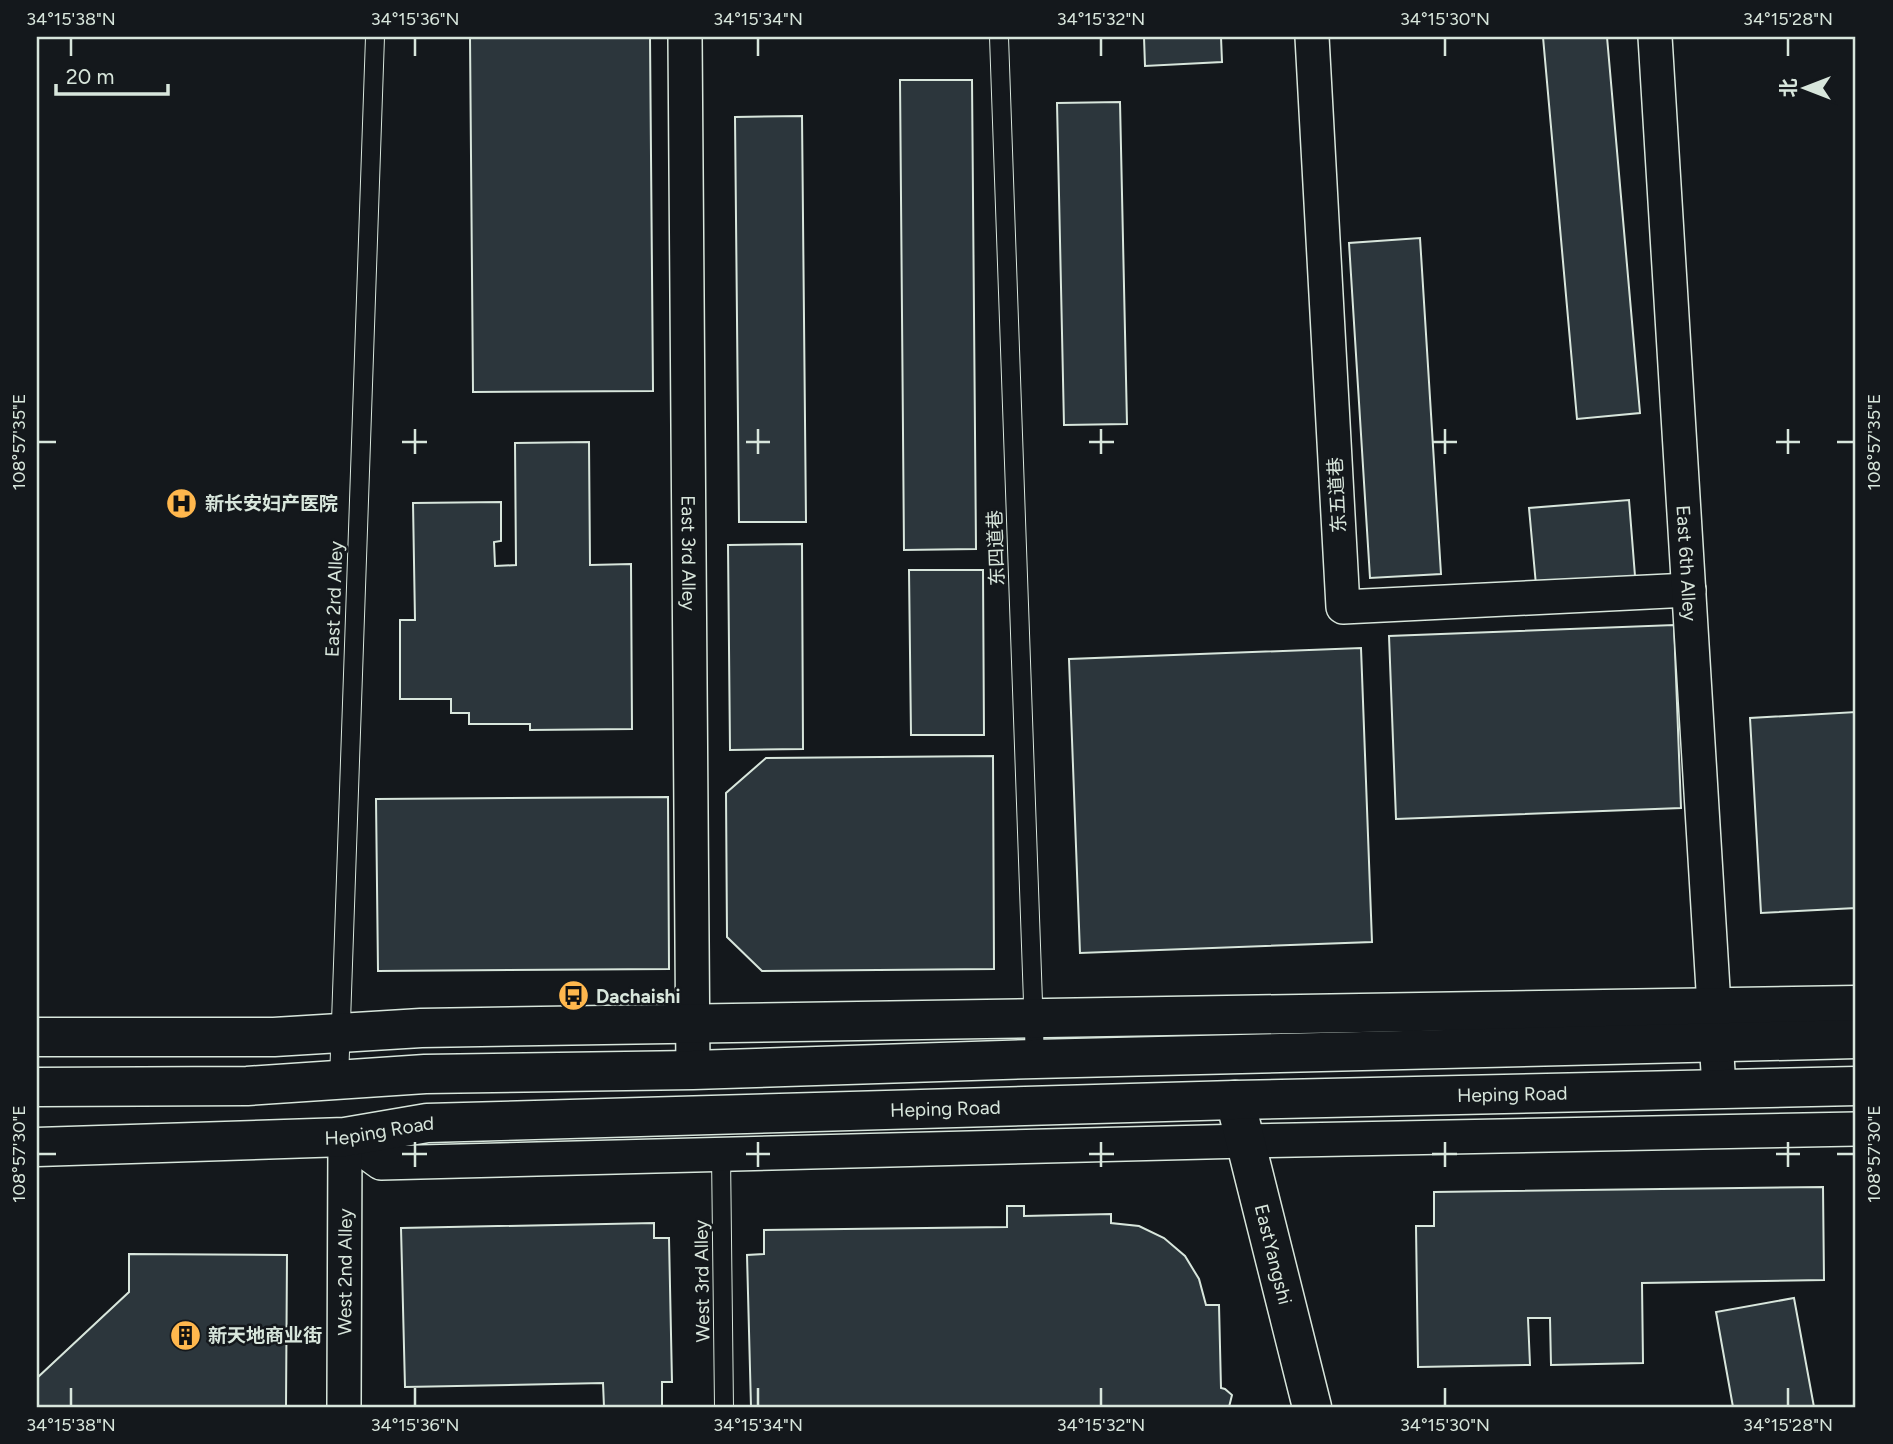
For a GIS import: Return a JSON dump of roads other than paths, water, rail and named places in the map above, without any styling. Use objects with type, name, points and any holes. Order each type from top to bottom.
[{"type":"main road","points":[[37,1087],[247,1086],[425,1074],[693,1070],[1035,1059],[1715,1025],[1856,1005]]},
{"type":"main road","points":[[37,1037],[274,1037],[421,1028],[1035,1018],[1715,1025],[1856,1039]]},
{"type":"main road","name":"Heping Road","points":[[37,1147],[345,1136],[427,1123],[1856,1086]]},
{"type":"main road","name":"EastYangshi","points":[[1236,1100],[1312,1407]]},
{"type":"street","name":"East 3rd Alley","points":[[685,37],[693,1070]]},
{"type":"street","name":"东五道巷","points":[[1312,37],[1343,607],[1689,590]]},
{"type":"street","name":"East 6th Alley","points":[[1655,37],[1719,1088]]},
{"type":"street","points":[[345,1136],[381,1163],[1856,1129]]},
{"type":"street","name":"West 2nd Alley","points":[[344,1407],[345,1136]]},
{"type":"lane","name":"East 2rd Alley","points":[[339,1080],[375,37]]},
{"type":"lane","name":"东四道巷","points":[[999,37],[1035,1059]]},
{"type":"lane","name":"West 3rd Alley","points":[[721,1154],[724,1407]]},
{"type":"place","name":"新长安妇产医院","points":[[182,503]]},
{"type":"place","name":"Dachaishi","points":[[573,996]]},
{"type":"place","name":"新天地商业街","points":[[185,1335]]}]
